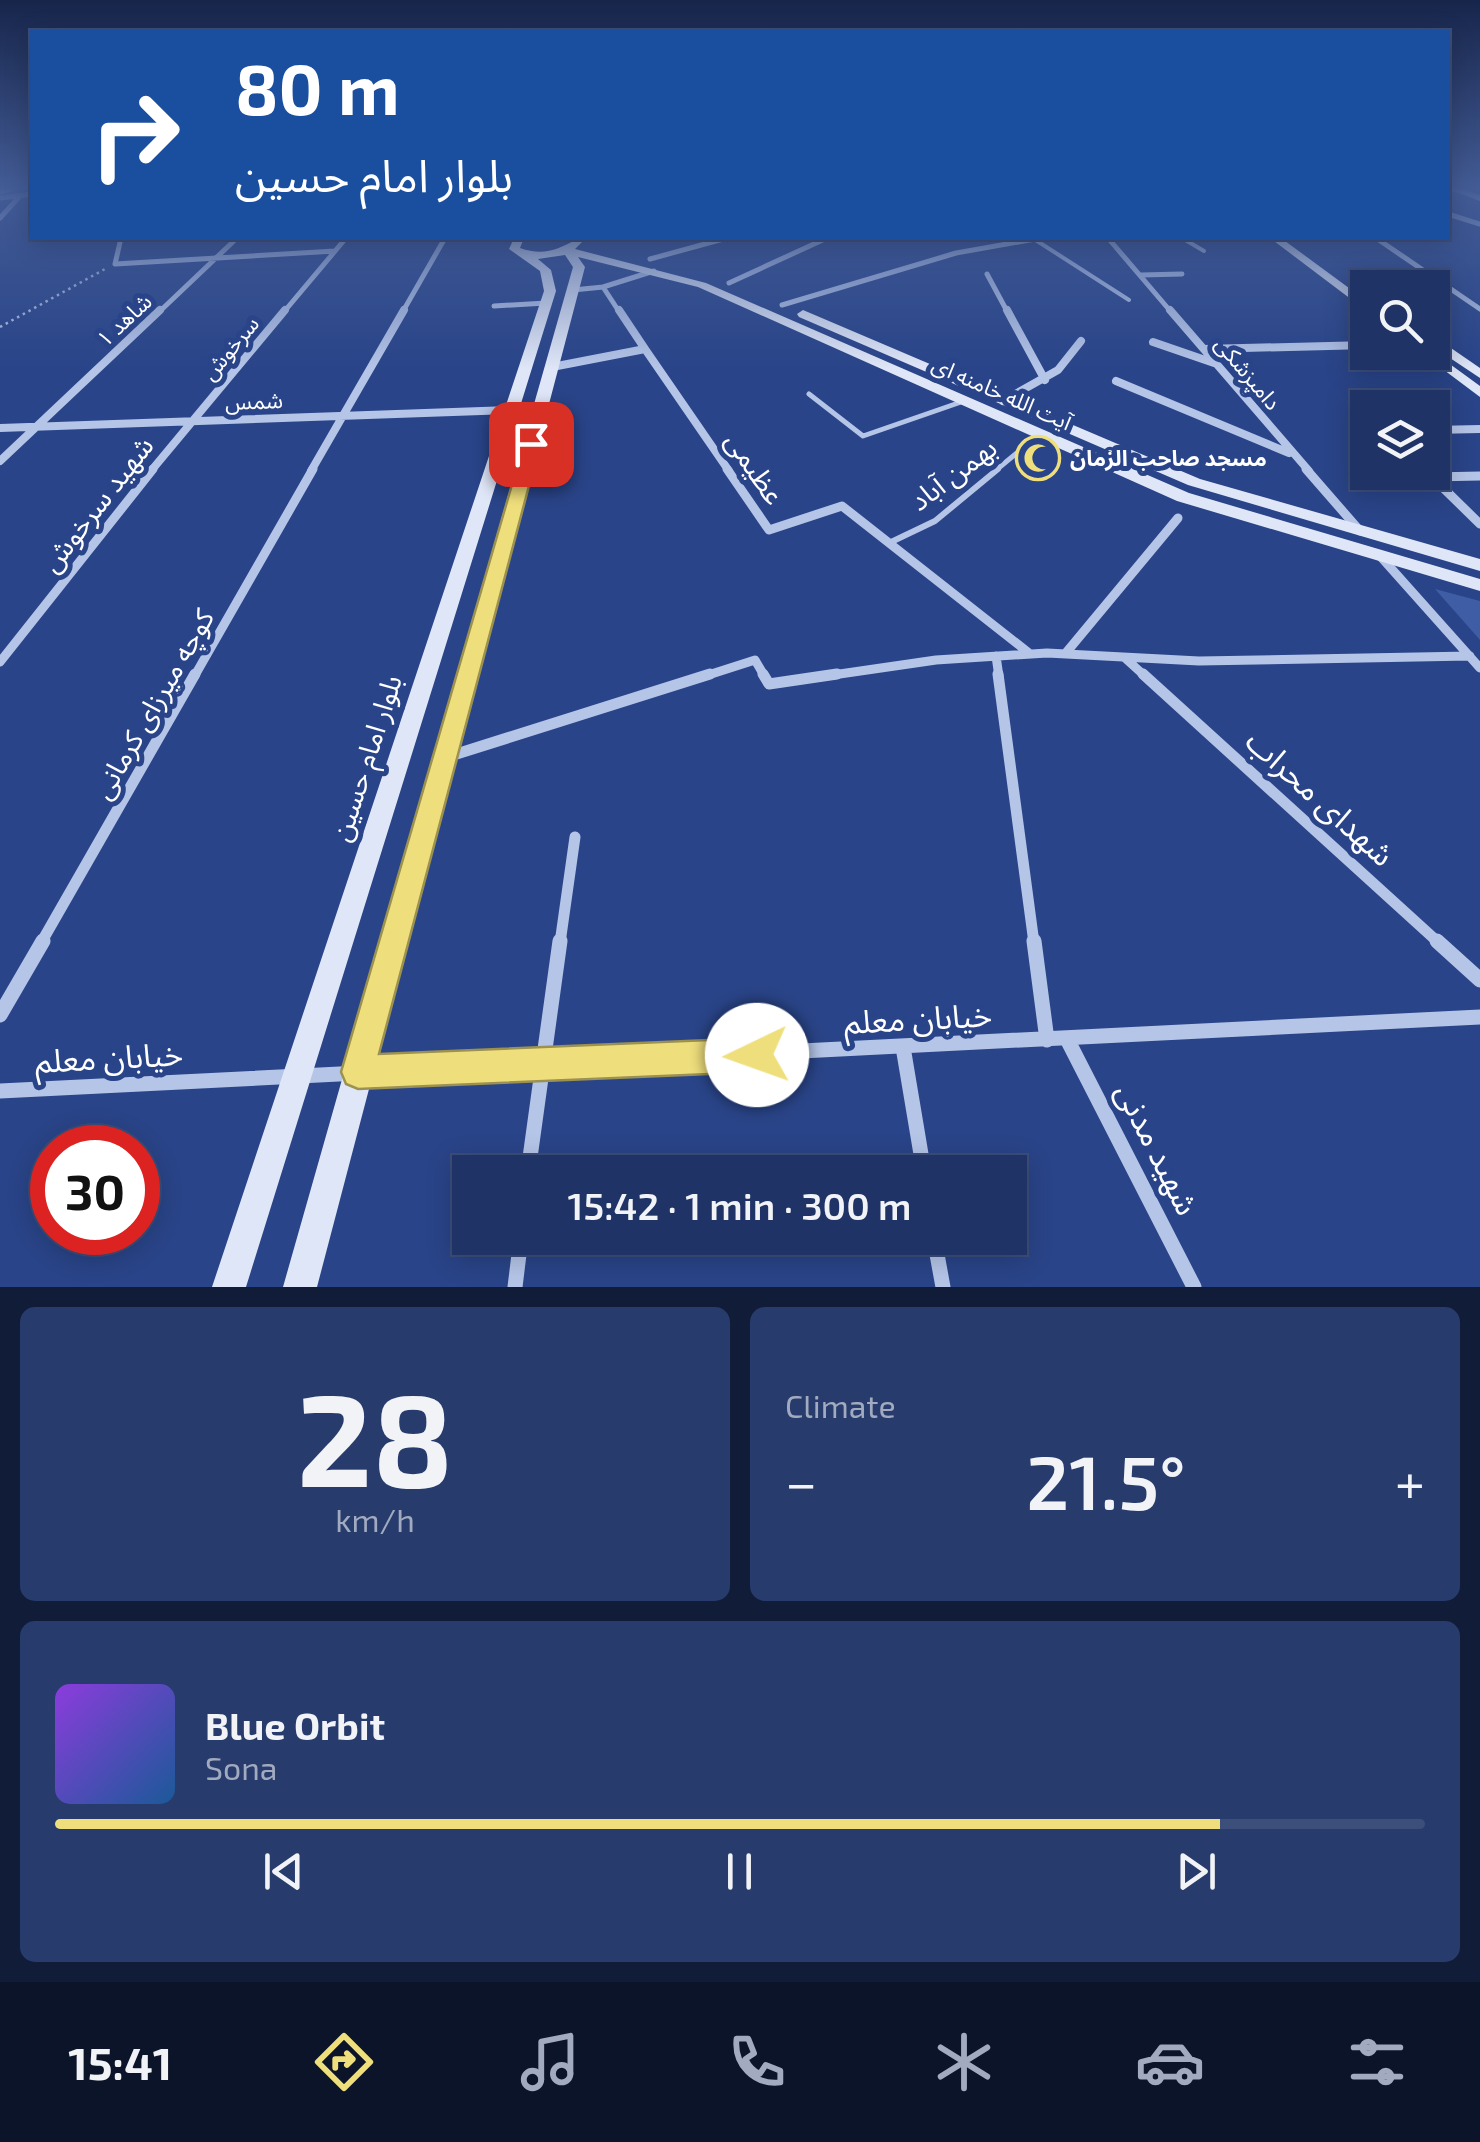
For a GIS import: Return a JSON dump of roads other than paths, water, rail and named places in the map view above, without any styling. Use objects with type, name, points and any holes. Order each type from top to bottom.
[{"type":"street","points":[[118,249],[115,264],[335,251]]},
{"type":"street","name":"شاهد ۱","points":[[0,461],[225,249]]},
{"type":"street","name":"کوچه میرزای کرمانی","points":[[0,1015],[438,249]]},
{"type":"street","points":[[494,306],[546,304],[550,291],[544,270],[526,249]]},
{"type":"street","points":[[300,1287],[573,290],[579,267],[575,249]]},
{"type":"street","name":"آیت الله خامنه ای","points":[[596,249],[730,283],[1194,482],[1480,565]]},
{"type":"street","points":[[573,290],[604,287],[696,249]]},
{"type":"street","points":[[730,283],[803,249]]},
{"type":"street","points":[[782,305],[977,249]]},
{"type":"street","name":"دامپزشکی","points":[[1118,249],[1360,532]]},
{"type":"street","points":[[1299,249],[1350,293]]},
{"type":"street","points":[[1303,249],[1350,279]]},
{"type":"street","points":[[1394,249],[1480,309]]},
{"type":"street","name":"سرخوش","points":[[191,421],[335,251]]},
{"type":"street","name":"آیت الله خامنه ای","points":[[652,264],[1183,498],[1480,585]]},
{"type":"street","points":[[988,274],[1045,380]]},
{"type":"street","points":[[1140,275],[1182,274]]},
{"type":"street","points":[[552,367],[646,349],[604,287]]},
{"type":"street","name":"بلوار امام حسین","points":[[230,1287],[546,304]]},
{"type":"street","points":[[1003,400],[1045,380],[1074,355],[1081,341]]},
{"type":"street","points":[[1153,342],[1216,364]]},
{"type":"street","points":[[1204,349],[1350,345]]},
{"type":"street","name":"عظیمی","points":[[646,349],[769,530],[842,506],[1030,654]]},
{"type":"street","points":[[1450,352],[1480,374]]},
{"type":"street","points":[[1450,370],[1480,393]]},
{"type":"street","points":[[1116,381],[1295,455]]},
{"type":"street","name":"شمس","points":[[0,428],[510,410]]},
{"type":"street","name":"شهید سرخوش","points":[[0,662],[191,421]]},
{"type":"street","points":[[1450,430],[1480,429]]},
{"type":"street","points":[[1480,476],[1432,476],[1480,524]]},
{"type":"street","points":[[1065,654],[1178,518]]},
{"type":"street","points":[[1381,557],[1480,668]]},
{"type":"street","points":[[445,758],[755,660],[769,684],[936,660],[1030,654],[1216,661],[1470,656]]},
{"type":"street","points":[[996,656],[1047,1040]]},
{"type":"street","name":"شهدای محراب","points":[[1124,657],[1480,980]]},
{"type":"street","points":[[530,1155],[539,1066],[575,837]]},
{"type":"street","name":"خیابان معلم","points":[[0,1092],[1480,1017]]},
{"type":"street","name":"شهید مدنی","points":[[1066,1039],[1194,1287]]},
{"type":"street","points":[[902,1047],[921,1155]]},
{"type":"street","points":[[515,1287],[518,1255]]},
{"type":"street","points":[[937,1255],[942,1287]]},
{"type":"lane","points":[[1053,249],[1129,300]]},
{"type":"lane","points":[[808,394],[863,436],[964,401]]},
{"type":"lane","name":"بهمن آباد","points":[[889,543],[935,521],[1040,434]]},
{"type":"place","name":"مسجد صاحب الزمان","points":[[1038,458]]}]
